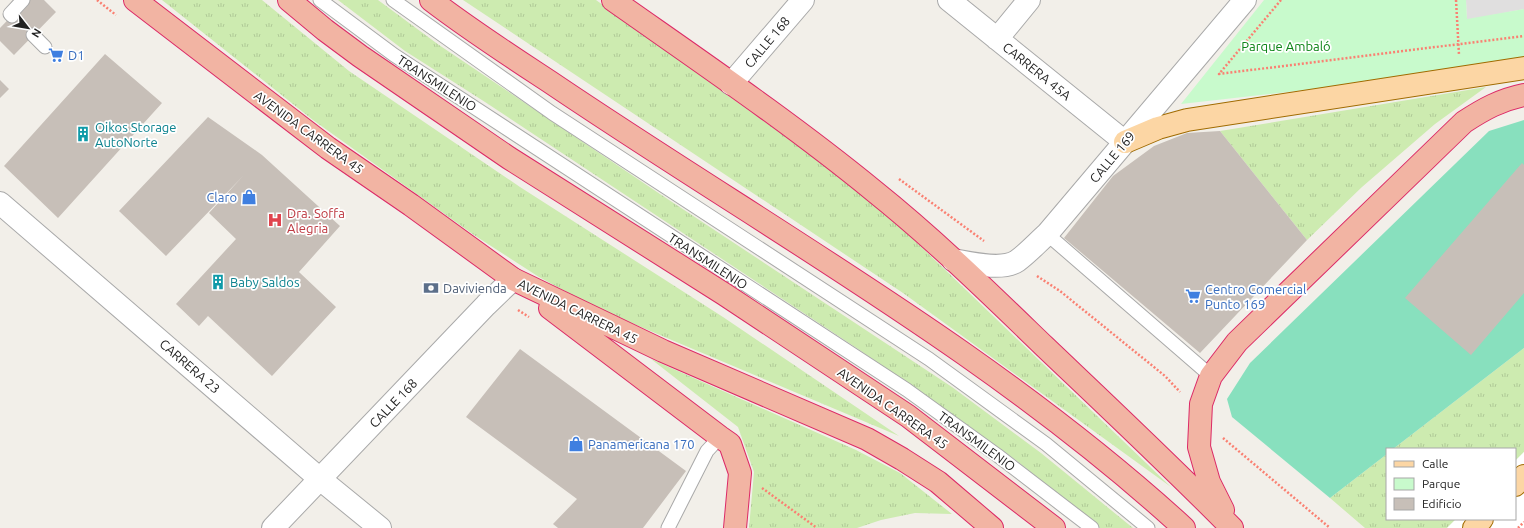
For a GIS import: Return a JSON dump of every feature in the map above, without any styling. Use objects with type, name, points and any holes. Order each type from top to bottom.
[{"type":"highway","name":"AVENIDA CARRERA 45","points":[[135,0],[328,148],[411,205],[513,279],[663,351],[867,439],[938,482],[992,528]]},
{"type":"highway","name":"AVENIDA CARRERA 45","points":[[289,0],[366,61],[509,158],[724,294],[908,416],[1054,528]]},
{"type":"highway","points":[[431,0],[598,115],[884,299],[975,361],[1070,431],[1140,488],[1184,528]]},
{"type":"highway","points":[[613,0],[797,132],[875,191],[953,260],[1165,461],[1232,527]]},
{"type":"highway","points":[[1232,527],[1208,482],[1199,447],[1201,404],[1211,376],[1237,342],[1464,122],[1489,106],[1509,98],[1524,95]]},
{"type":"highway","points":[[513,279],[720,438],[730,444],[740,473],[735,528]]},
{"type":"main road","points":[[1125,142],[1158,128],[1187,120],[1524,68]]},
{"type":"main road","points":[[1516,484],[1524,476]]},
{"type":"main road","points":[[1474,528],[1481,520]]},
{"type":"street","name":"CALLE 168","points":[[731,84],[803,0]]},
{"type":"street","name":"CARRERA 45A","points":[[949,0],[1125,142]]},
{"type":"street","points":[[997,39],[1030,0]]},
{"type":"street","name":"CALLE 169","points":[[953,260],[1001,266],[1016,262],[1047,234],[1245,0]]},
{"type":"street","name":"CARRERA 23","points":[[0,203],[320,479],[380,528]]},
{"type":"street","name":"CALLE 168","points":[[273,528],[486,305],[513,279]]},
{"type":"lane","points":[[12,16],[10,14],[23,0]]},
{"type":"lane","name":"TRANSMILENIO","points":[[320,0],[401,60],[906,390],[997,455],[1092,528]]},
{"type":"lane","points":[[393,0],[552,113],[929,359],[1046,444],[1148,528]]},
{"type":"lane","points":[[33,36],[45,46]]},
{"type":"lane","points":[[1047,234],[1211,376]]},
{"type":"lane","points":[[668,528],[707,451],[720,438]]},
{"type":"path","points":[[1281,0],[1219,74],[1524,36]]},
{"type":"path","points":[[1456,0],[1458,44]]},
{"type":"path","points":[[1060,291],[1165,376]]},
{"type":"path","points":[[1220,436],[1330,528]]},
{"type":"path","points":[[1518,528],[1524,522]]},
{"type":"shaded area","points":[[1466,0],[1524,0],[1524,9],[1467,20]]},
{"type":"green space","points":[[162,0],[262,0],[349,71],[520,187],[723,317],[899,436],[596,308],[539,277],[474,235],[313,120]]},
{"type":"green space","points":[[338,0],[378,0],[439,45],[660,194],[952,387],[1041,453],[1133,528],[1100,528],[1017,461],[962,421],[858,349],[485,102],[405,51]]},
{"type":"green space","points":[[463,0],[596,0],[855,187],[911,237],[1171,487],[903,293]]},
{"type":"green space","name":"Parque Ambaló","points":[[1264,0],[1466,0],[1467,19],[1524,9],[1524,62],[1464,72],[1181,104]]},
{"type":"green space","points":[[1486,87],[1435,124],[1362,187],[1307,240],[1220,131]]},
{"type":"green space","points":[[1524,120],[1524,348],[1394,448],[1386,448],[1386,455],[1330,498],[1232,417],[1227,399],[1250,363],[1489,131]]},
{"type":"green space","points":[[1524,348],[1524,452],[1516,460],[1516,448],[1394,448]]},
{"type":"green space","points":[[651,359],[856,450],[900,473],[952,514],[915,513],[881,520],[857,528],[749,528],[754,472],[738,427]]},
{"type":"green space","points":[[1386,455],[1386,520],[1455,520],[1447,528],[1365,528],[1330,498]]},
{"type":"pier","points":[[1524,452],[1524,528],[1447,528],[1455,520],[1516,520],[1516,460]]},
{"type":"building","points":[[27,0],[44,0],[56,12],[14,55],[0,41],[0,28]]},
{"type":"building","name":"Oikos Storage AutoNorte","points":[[105,54],[162,103],[58,218],[4,166]]},
{"type":"building","points":[[0,80],[9,89],[0,98]]},
{"type":"building","points":[[208,117],[262,155],[340,226],[299,272],[336,307],[272,376],[208,316],[199,326],[176,304],[236,239],[209,213],[243,176],[166,256],[119,211]]},
{"type":"building","name":"Centro Comercial Punto 169","points":[[1220,131],[1307,240],[1200,353],[1064,238],[1113,176],[1154,146],[1187,133]]},
{"type":"building","points":[[1522,163],[1524,165],[1524,293],[1471,355],[1405,298]]},
{"type":"building","name":"Panamericana 170","points":[[520,349],[686,471],[643,528],[558,528],[553,524],[577,499],[466,417]]},
{"type":"place","name":"D1","points":[[56,55]]},
{"type":"place","name":"Oikos Storage AutoNorte","points":[[83,134]]},
{"type":"place","name":"Claro","points":[[249,197]]},
{"type":"place","name":"Dra. Soffa Alegria","points":[[275,220]]},
{"type":"place","name":"Baby Saldos","points":[[218,282]]},
{"type":"place","name":"Davivienda","points":[[431,288]]},
{"type":"place","name":"Centro Comercial Punto 169","points":[[1193,296]]},
{"type":"place","name":"Panamericana 170","points":[[576,444]]}]
